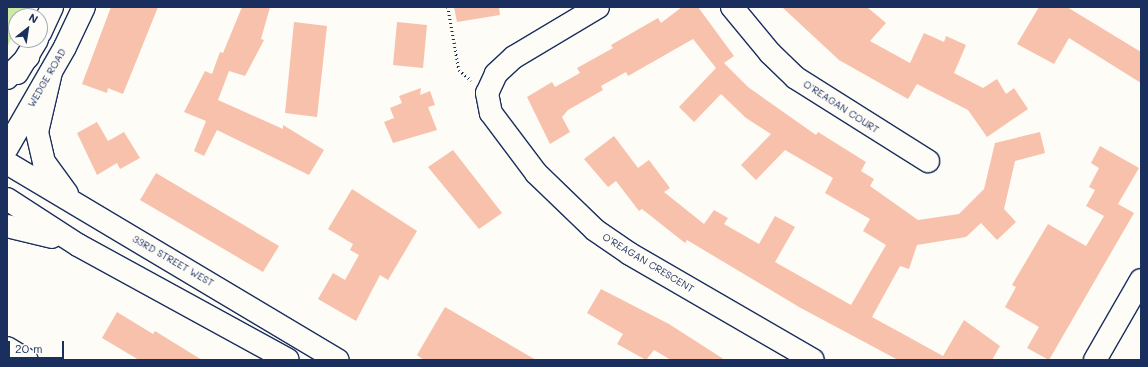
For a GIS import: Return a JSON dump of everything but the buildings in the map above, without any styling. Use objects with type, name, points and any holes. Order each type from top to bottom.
[{"type":"street","name":"WEDGE ROAD","points":[[7,148],[51,72],[84,7]]},
{"type":"street","name":"O'REAGAN CRESCENT","points":[[598,7],[514,57],[496,74],[487,93],[491,113],[536,173],[595,230],[630,254],[813,360]]},
{"type":"street","name":"O'REAGAN COURT","points":[[732,7],[770,53],[796,78],[928,161]]},
{"type":"street","points":[[7,78],[32,49]]},
{"type":"street","points":[[7,87],[32,49]]},
{"type":"street","points":[[51,72],[37,118],[39,149],[53,178],[77,206]]},
{"type":"street","name":"33RD STREET WEST","points":[[7,163],[338,360]]},
{"type":"street","points":[[7,199],[78,245],[288,360]]},
{"type":"street","points":[[7,226],[78,245]]},
{"type":"street","points":[[1095,360],[1141,280]]},
{"type":"street","points":[[7,348],[27,360]]},
{"type":"path","points":[[448,7],[461,72]]},
{"type":"green space","points":[[8,7],[26,7],[8,8],[7,48]]}]
